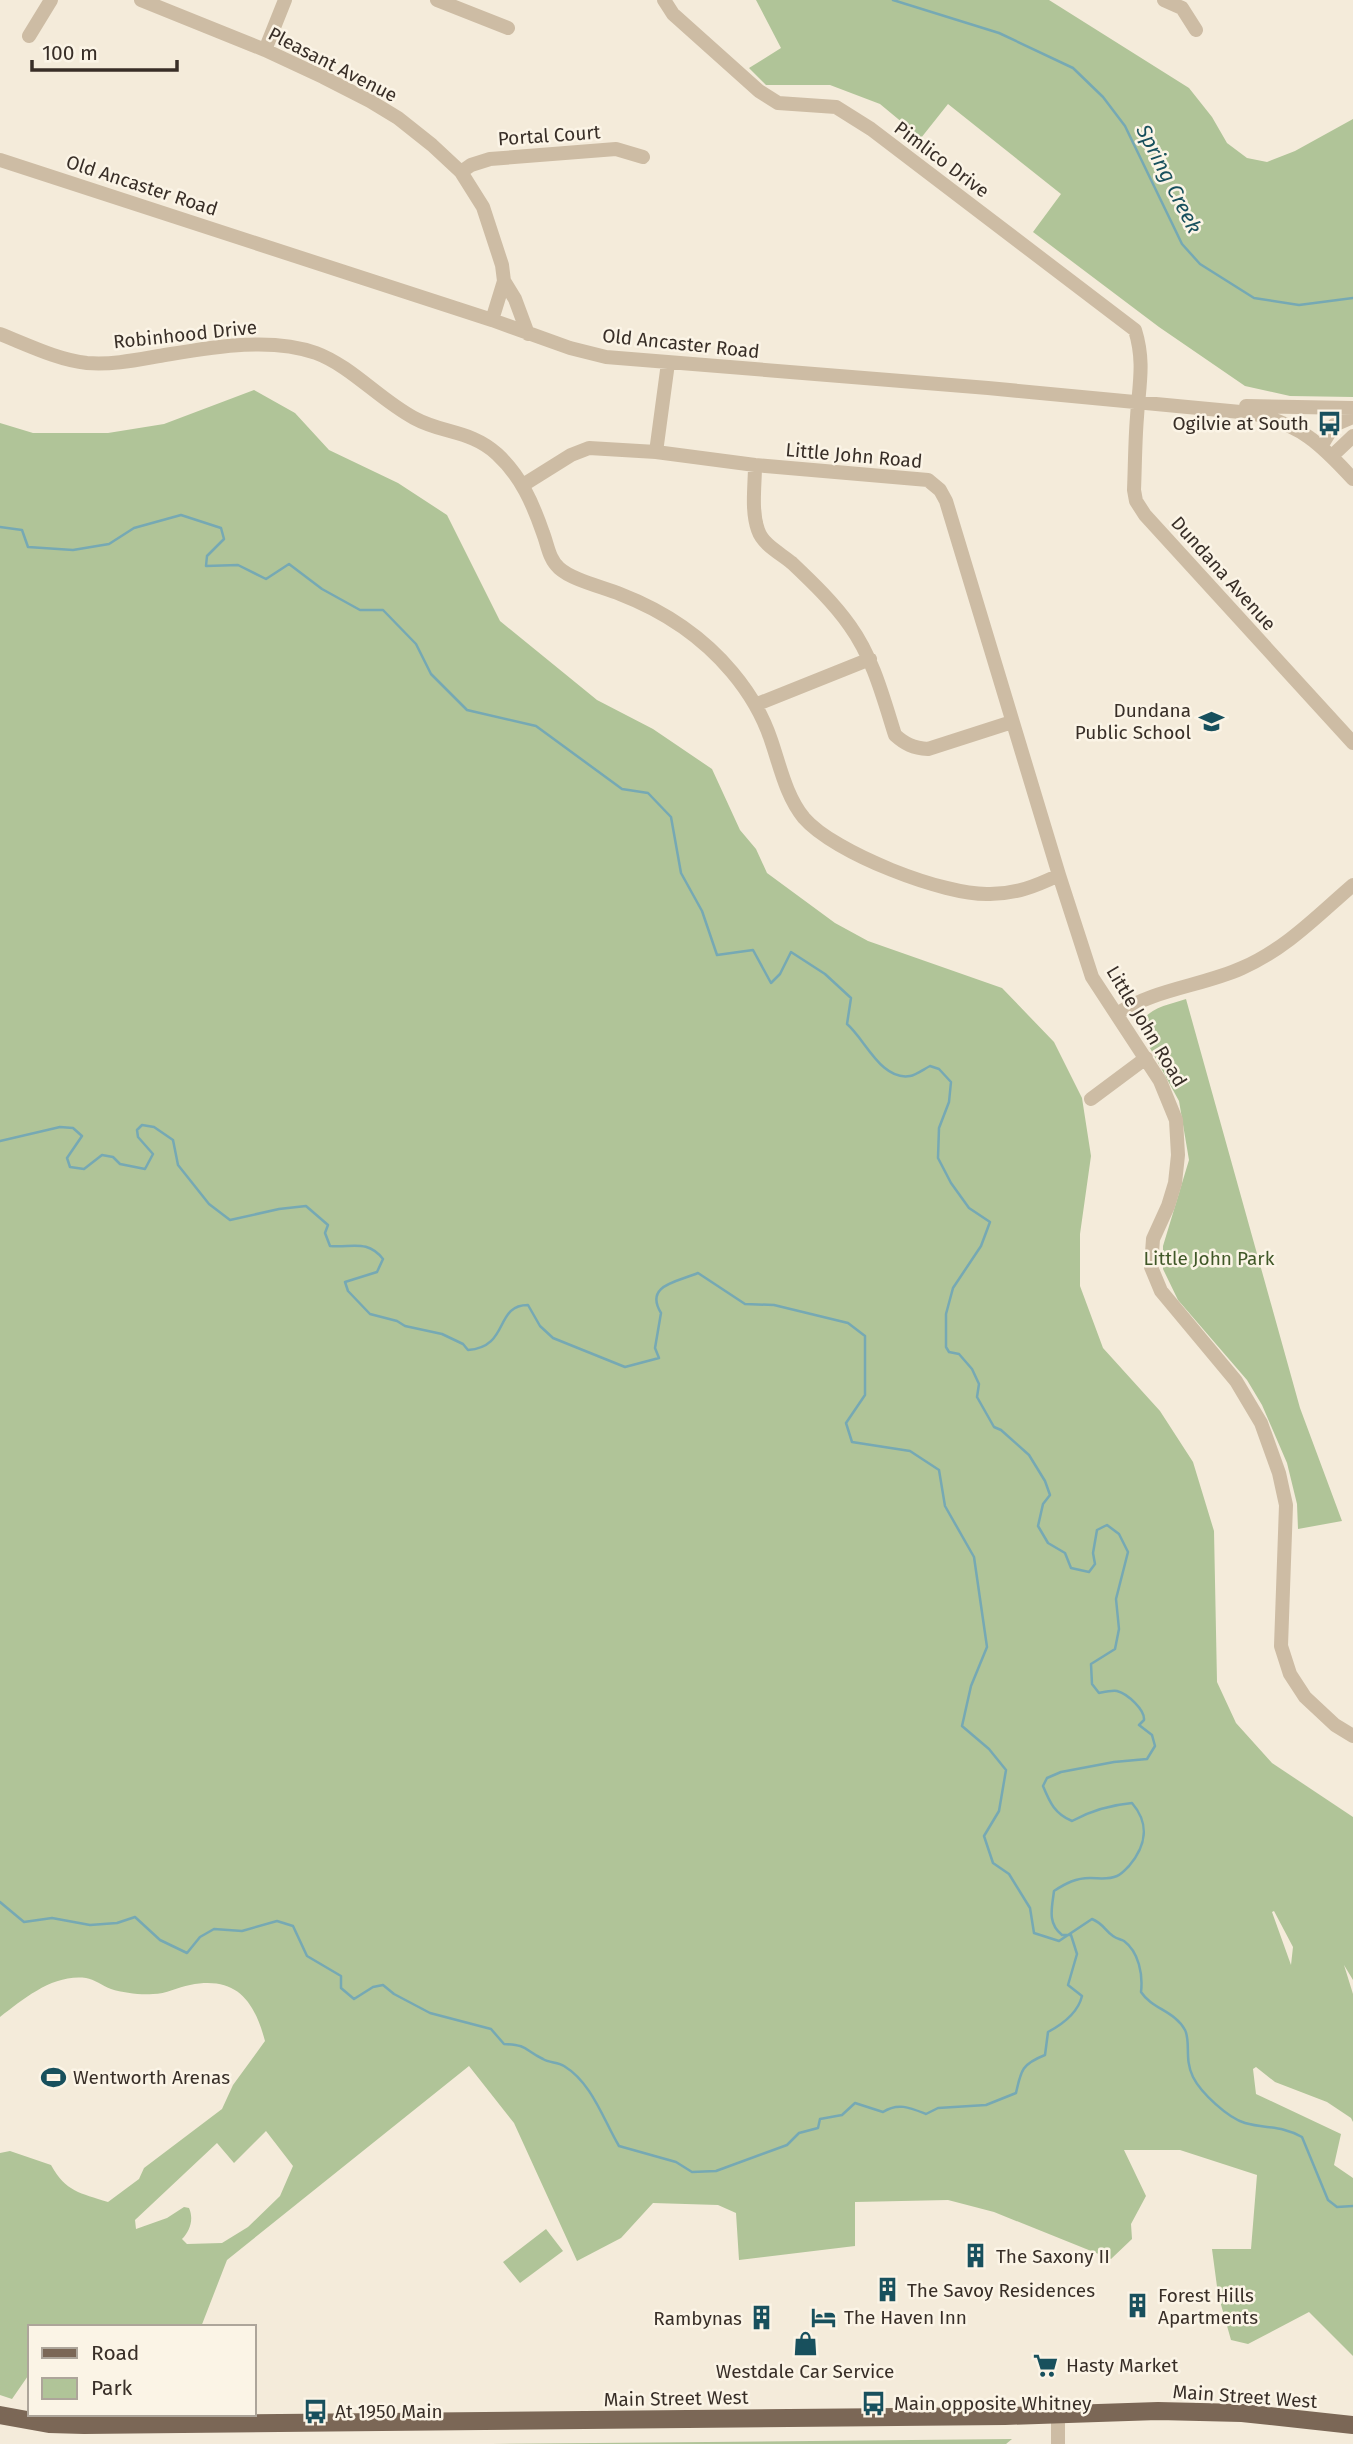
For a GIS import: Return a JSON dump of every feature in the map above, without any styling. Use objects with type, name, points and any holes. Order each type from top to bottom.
[{"type":"main road","name":"Main Street West","points":[[0,2416],[49,2424],[93,2425],[1058,2415],[1158,2411],[1242,2413],[1353,2425]]},
{"type":"street","points":[[29,36],[51,0]]},
{"type":"street","points":[[265,50],[285,0]]},
{"type":"street","points":[[437,0],[508,28]]},
{"type":"street","name":"Pimlico Drive","points":[[664,0],[673,14],[759,91],[778,103],[835,107],[871,129],[1135,330],[1141,350],[1142,379],[1139,402]]},
{"type":"street","points":[[1164,0],[1182,8],[1196,30]]},
{"type":"street","name":"Pleasant Avenue","points":[[145,1],[265,50],[370,101],[407,125],[461,172],[483,207],[505,281],[528,334]]},
{"type":"street","name":"Portal Court","points":[[461,172],[471,165],[490,159],[617,149],[643,157]]},
{"type":"street","name":"Old Ancaster Road","points":[[0,160],[492,320],[570,348],[606,357],[1251,413],[1285,422],[1327,451],[1353,479]]},
{"type":"street","points":[[492,320],[505,281]]},
{"type":"street","name":"Robinhood Drive","points":[[0,334],[69,360],[89,363],[120,362],[260,344],[286,346],[318,354],[417,420],[471,436],[495,452],[523,485],[545,537],[549,554],[560,569],[647,604],[681,624],[709,647],[734,674],[755,705],[771,737],[788,790],[804,818],[829,839],[856,855],[957,892],[1013,893],[1035,887],[1059,875]]},
{"type":"street","points":[[656,452],[668,363]]},
{"type":"street","name":"Dundana Avenue","points":[[1139,402],[1134,489],[1136,501],[1145,515],[1353,743]]},
{"type":"street","points":[[1217,408],[1353,408]]},
{"type":"street","points":[[1327,451],[1334,425],[1353,418]]},
{"type":"street","points":[[1327,451],[1353,436]]},
{"type":"street","name":"Little John Road","points":[[523,485],[589,447],[656,452],[755,466],[928,480],[940,490],[946,501],[1092,977],[1146,1058],[1171,1102],[1178,1140],[1175,1183],[1153,1239],[1151,1267],[1161,1291],[1236,1381],[1261,1423],[1279,1473],[1286,1505],[1281,1646],[1290,1674],[1305,1696],[1335,1725],[1353,1736]]},
{"type":"street","points":[[755,466],[755,512],[758,531],[769,545],[828,599],[851,627],[870,659],[895,734],[904,743],[915,748],[928,749],[1012,722]]},
{"type":"street","points":[[755,705],[870,659]]},
{"type":"street","points":[[1117,1014],[1136,1003],[1242,968],[1276,951],[1353,884]]},
{"type":"street","points":[[1090,1099],[1146,1058]]},
{"type":"street","points":[[1058,2415],[1058,2444]]},
{"type":"green space","points":[[756,0],[1049,0],[1189,88],[1212,117],[1227,143],[1247,158],[1267,162],[1295,151],[1353,119],[1353,397],[1290,396],[1245,386],[1159,327],[1033,232],[1061,194],[948,104],[921,138],[880,104],[830,85],[766,85],[749,68],[781,48]]},
{"type":"green space","points":[[254,390],[295,413],[329,450],[398,483],[447,515],[500,621],[597,700],[653,729],[712,769],[740,830],[756,849],[767,873],[835,923],[868,941],[1002,988],[1054,1042],[1082,1098],[1091,1156],[1080,1234],[1080,1286],[1103,1348],[1160,1411],[1193,1462],[1214,1531],[1217,1682],[1236,1723],[1272,1763],[1353,1817],[1353,1980],[1344,1965],[1353,1994],[1353,2122],[1327,2102],[1275,2082],[1256,2067],[1253,2069],[1256,2094],[1341,2134],[1334,2165],[1353,2178],[1353,2356],[1309,2312],[1248,2344],[1231,2340],[1218,2294],[1212,2249],[1251,2249],[1257,2175],[1180,2150],[1124,2150],[1146,2196],[1131,2224],[1132,2239],[1111,2259],[994,2212],[948,2200],[855,2202],[855,2246],[739,2260],[736,2213],[718,2205],[653,2203],[621,2238],[577,2261],[514,2123],[469,2066],[227,2260],[202,2325],[28,2325],[28,2376],[12,2399],[0,2395],[0,2153],[10,2151],[51,2165],[68,2186],[108,2202],[139,2179],[144,2168],[222,2109],[233,2085],[265,2041],[261,2026],[249,2003],[241,1994],[220,1984],[190,1985],[163,1993],[143,1994],[126,1993],[89,1979],[74,1978],[40,1989],[0,2017],[0,423],[33,433],[108,433],[164,424]],"holes":[[[1274,1911],[1293,1947],[1291,1965],[1272,1912]],[[266,2131],[293,2166],[280,2196],[248,2227],[222,2243],[187,2244],[182,2239],[189,2229],[191,2216],[189,2208],[184,2207],[167,2218],[136,2229],[135,2220],[217,2143],[234,2163]]]},
{"type":"green space","name":"Little John Park","points":[[1186,999],[1300,1408],[1342,1521],[1298,1529],[1297,1504],[1287,1463],[1262,1405],[1247,1380],[1178,1300],[1163,1269],[1163,1246],[1189,1160],[1179,1101],[1139,1028],[1146,1016],[1152,1012]]},
{"type":"green space","points":[[546,2229],[563,2251],[520,2283],[503,2262]]},
{"type":"green space","points":[[1012,2439],[1006,2444],[492,2444]]},
{"type":"waterway","name":"Spring Creek","points":[[893,0],[999,33],[1073,68],[1103,97],[1125,126],[1182,244],[1200,264],[1254,298],[1299,305],[1353,298]]},
{"type":"waterway","points":[[0,527],[22,530],[28,547],[73,550],[109,544],[134,528],[181,515],[221,528],[224,539],[207,556],[206,566],[238,565],[266,579],[289,564],[322,589],[360,610],[383,610],[416,644],[431,674],[467,710],[536,726],[622,789],[648,793],[671,817],[681,873],[702,911],[717,955],[753,950],[771,983],[780,974],[791,952],[825,974],[851,998],[847,1024],[882,1066],[900,1076],[910,1076],[930,1066],[939,1069],[951,1082],[949,1102],[939,1128],[938,1158],[951,1183],[969,1208],[990,1222],[981,1246],[953,1288],[946,1314],[946,1347],[949,1352],[959,1354],[972,1369],[979,1384],[977,1397],[994,1427],[1029,1455],[1045,1481],[1050,1495],[1043,1504],[1038,1526],[1048,1543],[1065,1553],[1071,1568],[1089,1572],[1095,1564],[1093,1553],[1097,1530],[1107,1525],[1119,1534],[1128,1552],[1116,1599],[1119,1629],[1115,1649],[1091,1664],[1092,1684],[1099,1693],[1117,1691],[1135,1703],[1144,1716],[1139,1725],[1152,1735],[1155,1746],[1147,1759],[1061,1772],[1047,1778],[1043,1786],[1054,1807],[1072,1821],[1101,1809],[1132,1803],[1142,1819],[1144,1835],[1135,1858],[1120,1874],[1110,1878],[1076,1880],[1054,1891],[1052,1920],[1062,1935],[1071,1935]]},
{"type":"waterway","points":[[0,1141],[60,1127],[73,1128],[82,1136],[67,1158],[70,1167],[84,1169],[102,1155],[113,1157],[120,1164],[145,1169],[153,1154],[138,1137],[137,1130],[142,1125],[154,1127],[173,1140],[178,1165],[209,1204],[230,1220],[306,1206],[328,1225],[325,1233],[330,1246],[365,1247],[383,1259],[377,1272],[345,1282],[348,1291],[370,1314],[397,1321],[405,1326],[442,1334],[463,1344],[468,1350],[490,1342],[510,1312],[517,1307],[528,1305],[540,1326],[553,1338],[625,1367],[659,1358],[655,1348],[661,1313],[657,1296],[665,1286],[698,1273],[745,1304],[774,1305],[848,1323],[865,1336],[865,1395],[846,1423],[852,1442],[910,1451],[939,1470],[945,1506],[974,1557],[987,1647],[971,1686],[962,1726],[989,1749],[1006,1770],[999,1811],[984,1836],[993,1863],[1009,1874],[1030,1908],[1034,1933],[1059,1941],[1092,1919],[1113,1936],[1124,1941],[1139,1964],[1141,1992],[1175,2018],[1185,2030],[1190,2070],[1202,2090],[1238,2120],[1302,2137],[1328,2200],[1337,2207],[1353,2206]]},
{"type":"waterway","points":[[0,1902],[24,1922],[52,1918],[90,1925],[117,1923],[135,1917],[160,1940],[187,1953],[200,1937],[214,1929],[242,1931],[277,1921],[293,1926],[307,1956],[341,1976],[341,1988],[354,1999],[373,1987],[383,1985],[394,1994],[430,2013],[491,2029],[504,2044],[522,2047],[545,2060],[562,2065],[582,2082],[596,2102],[619,2146],[676,2162],[692,2172],[716,2171],[787,2145],[799,2133],[818,2128],[820,2119],[842,2115],[855,2103],[883,2112],[899,2107],[926,2114],[938,2108],[986,2105],[1016,2093],[1019,2079],[1027,2065],[1045,2055],[1048,2032],[1069,2017],[1080,2002],[1082,1996],[1068,1985],[1077,1954],[1071,1935]]},
{"type":"place","name":"Ogilvie at South","points":[[1329,423]]},
{"type":"place","name":"Dundana Public School","points":[[1211,721]]},
{"type":"place","name":"Wentworth Arenas","points":[[53,2077]]},
{"type":"place","name":"The Saxony II","points":[[976,2256]]},
{"type":"place","name":"The Savoy Residences","points":[[887,2290]]},
{"type":"place","name":"Forest Hills Apartments","points":[[1138,2306]]},
{"type":"place","name":"The Haven Inn","points":[[824,2317]]},
{"type":"place","name":"Rambynas","points":[[762,2318]]},
{"type":"place","name":"Westdale Car Service","points":[[805,2343]]},
{"type":"place","name":"Hasty Market","points":[[1046,2365]]},
{"type":"place","name":"Main opposite Whitney","points":[[874,2403]]},
{"type":"place","name":"At 1950 Main","points":[[315,2411]]}]
